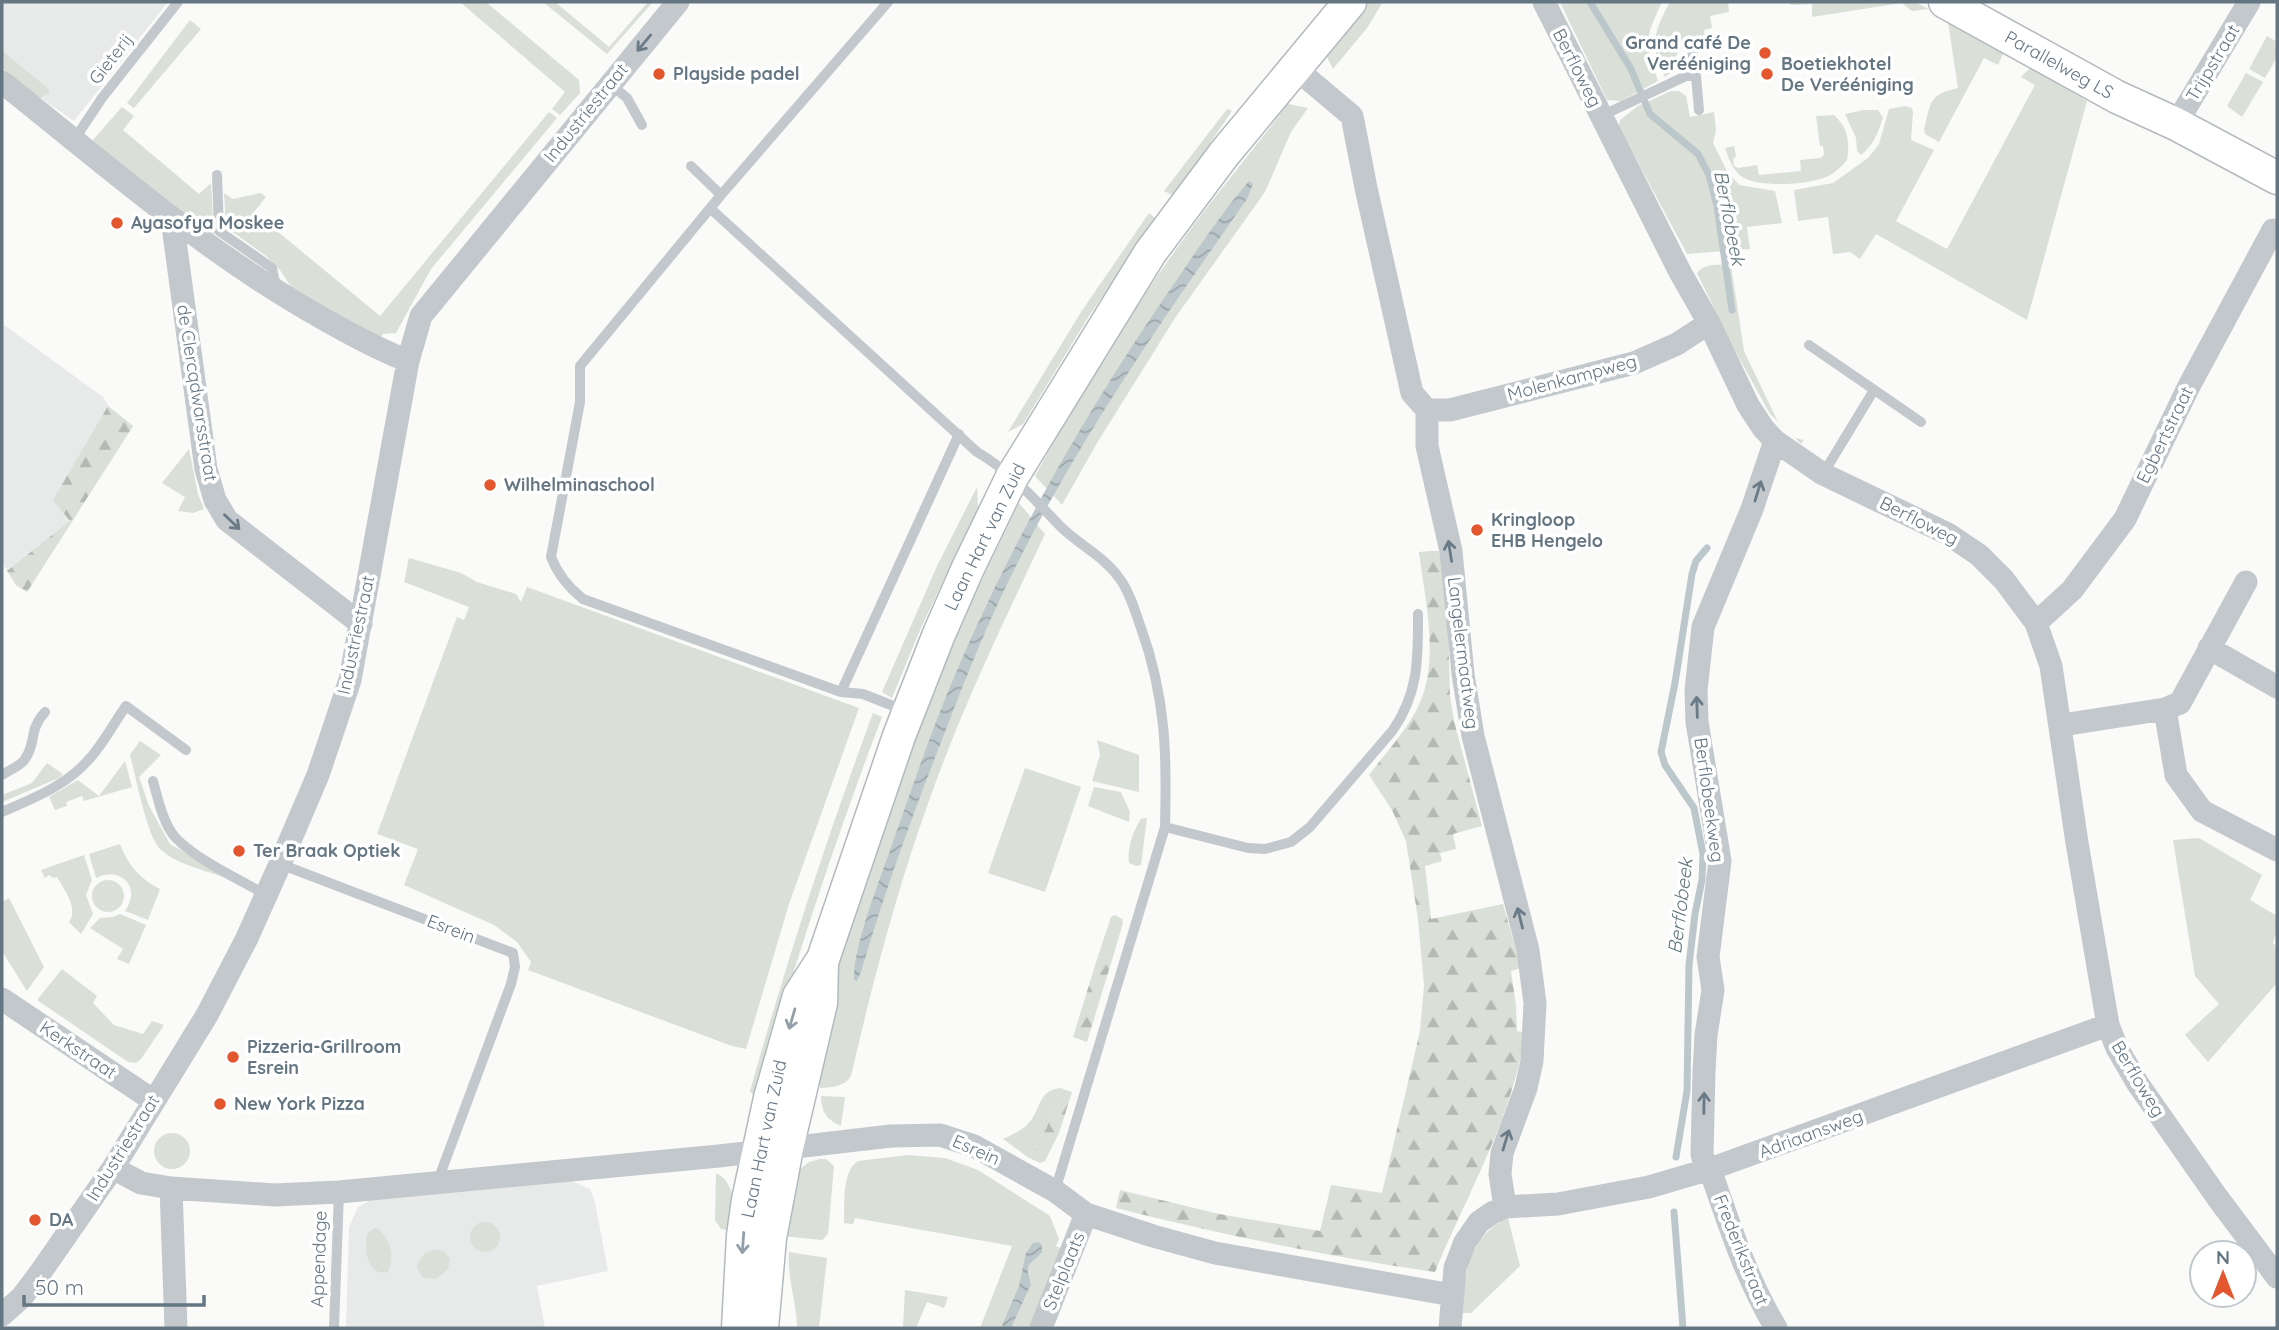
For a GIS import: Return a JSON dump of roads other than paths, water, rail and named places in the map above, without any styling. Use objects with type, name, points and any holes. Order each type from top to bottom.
[{"type":"main road","name":"Laan Hart van Zuid","points":[[1224,155],[1235,124],[1256,90],[1323,2]]},
{"type":"main road","name":"Laan Hart van Zuid","points":[[738,1328],[743,1236],[821,1003],[822,959],[908,712],[939,634],[1012,477],[1150,253],[1224,155],[1350,2]]},
{"type":"main road","name":"Parallelweg LS","points":[[1945,2],[2117,97],[2176,124],[2277,178]]},
{"type":"main road","name":"Parallelweg LS","points":[[1987,2],[2066,47],[2176,124]]},
{"type":"main road","name":"Laan Hart van Zuid","points":[[762,1328],[769,1246],[772,1150]]},
{"type":"street","name":"Industriestraat","points":[[2,1315],[22,1297],[113,1168],[206,1014],[247,938],[318,775],[350,680],[408,361],[421,316],[678,2]]},
{"type":"street","name":"Berfloweg","points":[[1544,2],[1680,272],[1709,323],[1748,405],[1775,441],[1823,474],[1948,534],[1979,555],[2004,580],[2036,623],[2051,666],[2062,725],[2077,843],[2108,1025],[2117,1048],[2138,1084],[2217,1198],[2277,1277]]},
{"type":"street","name":"Trijpstraat","points":[[2176,124],[2249,2]]},
{"type":"street","points":[[1295,68],[1352,116],[1412,393],[1427,410]]},
{"type":"street","points":[[2,82],[203,243],[278,293],[381,351],[408,361]]},
{"type":"street","name":"de Clercqdwarsstraat","points":[[172,219],[206,468],[215,500],[226,520],[361,624]]},
{"type":"street","name":"Egbertstraat","points":[[2036,623],[2072,590],[2124,519],[2189,386],[2273,230]]},
{"type":"street","name":"Molenkampweg","points":[[1427,410],[1450,410],[1634,363],[1678,344],[1709,323]]},
{"type":"street","name":"Langelermaatweg","points":[[1427,410],[1427,446],[1451,551],[1463,674],[1473,736],[1528,950],[1533,981],[1535,1033],[1532,1062],[1526,1088],[1502,1153],[1500,1174],[1505,1207]]},
{"type":"street","name":"Berflobeekweg","points":[[1708,1170],[1702,1154],[1704,1072],[1713,990],[1709,957],[1720,861],[1698,722],[1696,690],[1703,627],[1752,509],[1775,441]]},
{"type":"street","points":[[2062,725],[2165,709],[2180,703],[2246,582]]},
{"type":"street","points":[[2209,648],[2277,687]]},
{"type":"street","points":[[2165,709],[2176,775],[2202,811],[2277,850]]},
{"type":"street","name":"Kerkstraat","points":[[2,999],[154,1101]]},
{"type":"street","name":"Adriaansweg","points":[[1505,1207],[1558,1204],[1649,1187],[1708,1170],[2108,1025]]},
{"type":"street","name":"Esrein","points":[[113,1168],[141,1183],[171,1188],[275,1195],[438,1183],[891,1136],[940,1135],[974,1146],[1055,1191],[1086,1214],[1153,1236],[1215,1253],[1452,1295]]},
{"type":"street","name":"Frederikstraat","points":[[1708,1170],[1744,1266],[1776,1328]]},
{"type":"street","points":[[171,1188],[176,1328]]},
{"type":"street","points":[[1450,1328],[1455,1269],[1465,1242],[1479,1222],[1505,1207]]},
{"type":"street","name":"Stelplaats","points":[[1041,1328],[1086,1214]]},
{"type":"lane","name":"Gieterij","points":[[74,140],[102,98],[178,2]]},
{"type":"lane","points":[[888,2],[721,195],[580,366],[580,402],[551,557],[557,572],[583,599],[841,692],[863,694],[908,712]]},
{"type":"lane","points":[[1692,49],[1699,110]]},
{"type":"lane","points":[[1601,116],[1686,76],[1696,76]]},
{"type":"lane","points":[[610,84],[626,98],[642,125]]},
{"type":"lane","points":[[691,166],[721,195]]},
{"type":"lane","points":[[217,175],[219,231],[272,268],[278,293]]},
{"type":"lane","points":[[711,209],[977,452],[1012,477],[1066,532],[1108,564],[1120,578],[1134,609],[1157,677],[1161,705],[1166,767],[1165,827],[1055,1191]]},
{"type":"lane","points":[[1809,345],[1921,422]]},
{"type":"lane","points":[[1823,474],[1874,390]]},
{"type":"lane","points":[[841,692],[959,435]]},
{"type":"lane","points":[[1165,827],[1248,848],[1265,849],[1291,842],[1310,827],[1404,715],[1418,668],[1418,614]]},
{"type":"lane","points":[[2,812],[50,791],[73,774],[91,757],[126,706],[186,750]]},
{"type":"lane","points":[[2,775],[24,761],[31,748],[35,723],[45,712]]},
{"type":"lane","points":[[153,782],[163,815],[174,836],[196,853],[267,895]]},
{"type":"lane","name":"Esrein","points":[[280,864],[513,953],[515,967],[511,985],[438,1183]]},
{"type":"lane","name":"Appendage","points":[[334,1328],[339,1192]]},
{"type":"water","points":[[1249,181],[1253,184],[1247,199],[1155,332],[1097,422],[1043,514],[1008,583],[953,710],[900,851],[861,972],[857,981],[854,980],[863,929],[918,772],[943,704],[990,598],[1043,495],[1102,394],[1195,253]]},
{"type":"water","points":[[1039,1242],[1042,1252],[1028,1268],[1031,1284],[1011,1328],[1001,1328],[1019,1286],[1026,1253],[1033,1243]]},
{"type":"waterway","name":"Berflobeek","points":[[1590,2],[1631,69],[1650,114],[1698,154],[1709,175],[1717,206],[1732,310]]},
{"type":"waterway","name":"Berflobeek","points":[[1676,1157],[1687,1091],[1689,965],[1702,880],[1703,854],[1694,808],[1665,765],[1661,752],[1692,574],[1696,561],[1707,548]]},
{"type":"waterway","name":"Berflobeek","points":[[1674,1212],[1683,1328]]},
{"type":"place","name":"Grand café De Verééniging","points":[[1765,53]]},
{"type":"place","name":"Playside padel","points":[[659,74]]},
{"type":"place","name":"Boetiekhotel De Verééniging","points":[[1767,74]]},
{"type":"place","name":"Ayasofya Moskee","points":[[117,223]]},
{"type":"place","name":"Wilhelminaschool","points":[[490,485]]},
{"type":"place","name":"Kringloop EHB Hengelo","points":[[1477,530]]},
{"type":"place","name":"Ter Braak Optiek","points":[[239,851]]},
{"type":"place","name":"Pizzeria-Grillroom Esrein","points":[[233,1057]]},
{"type":"place","name":"New York Pizza","points":[[220,1104]]},
{"type":"place","name":"DA","points":[[35,1220]]}]
